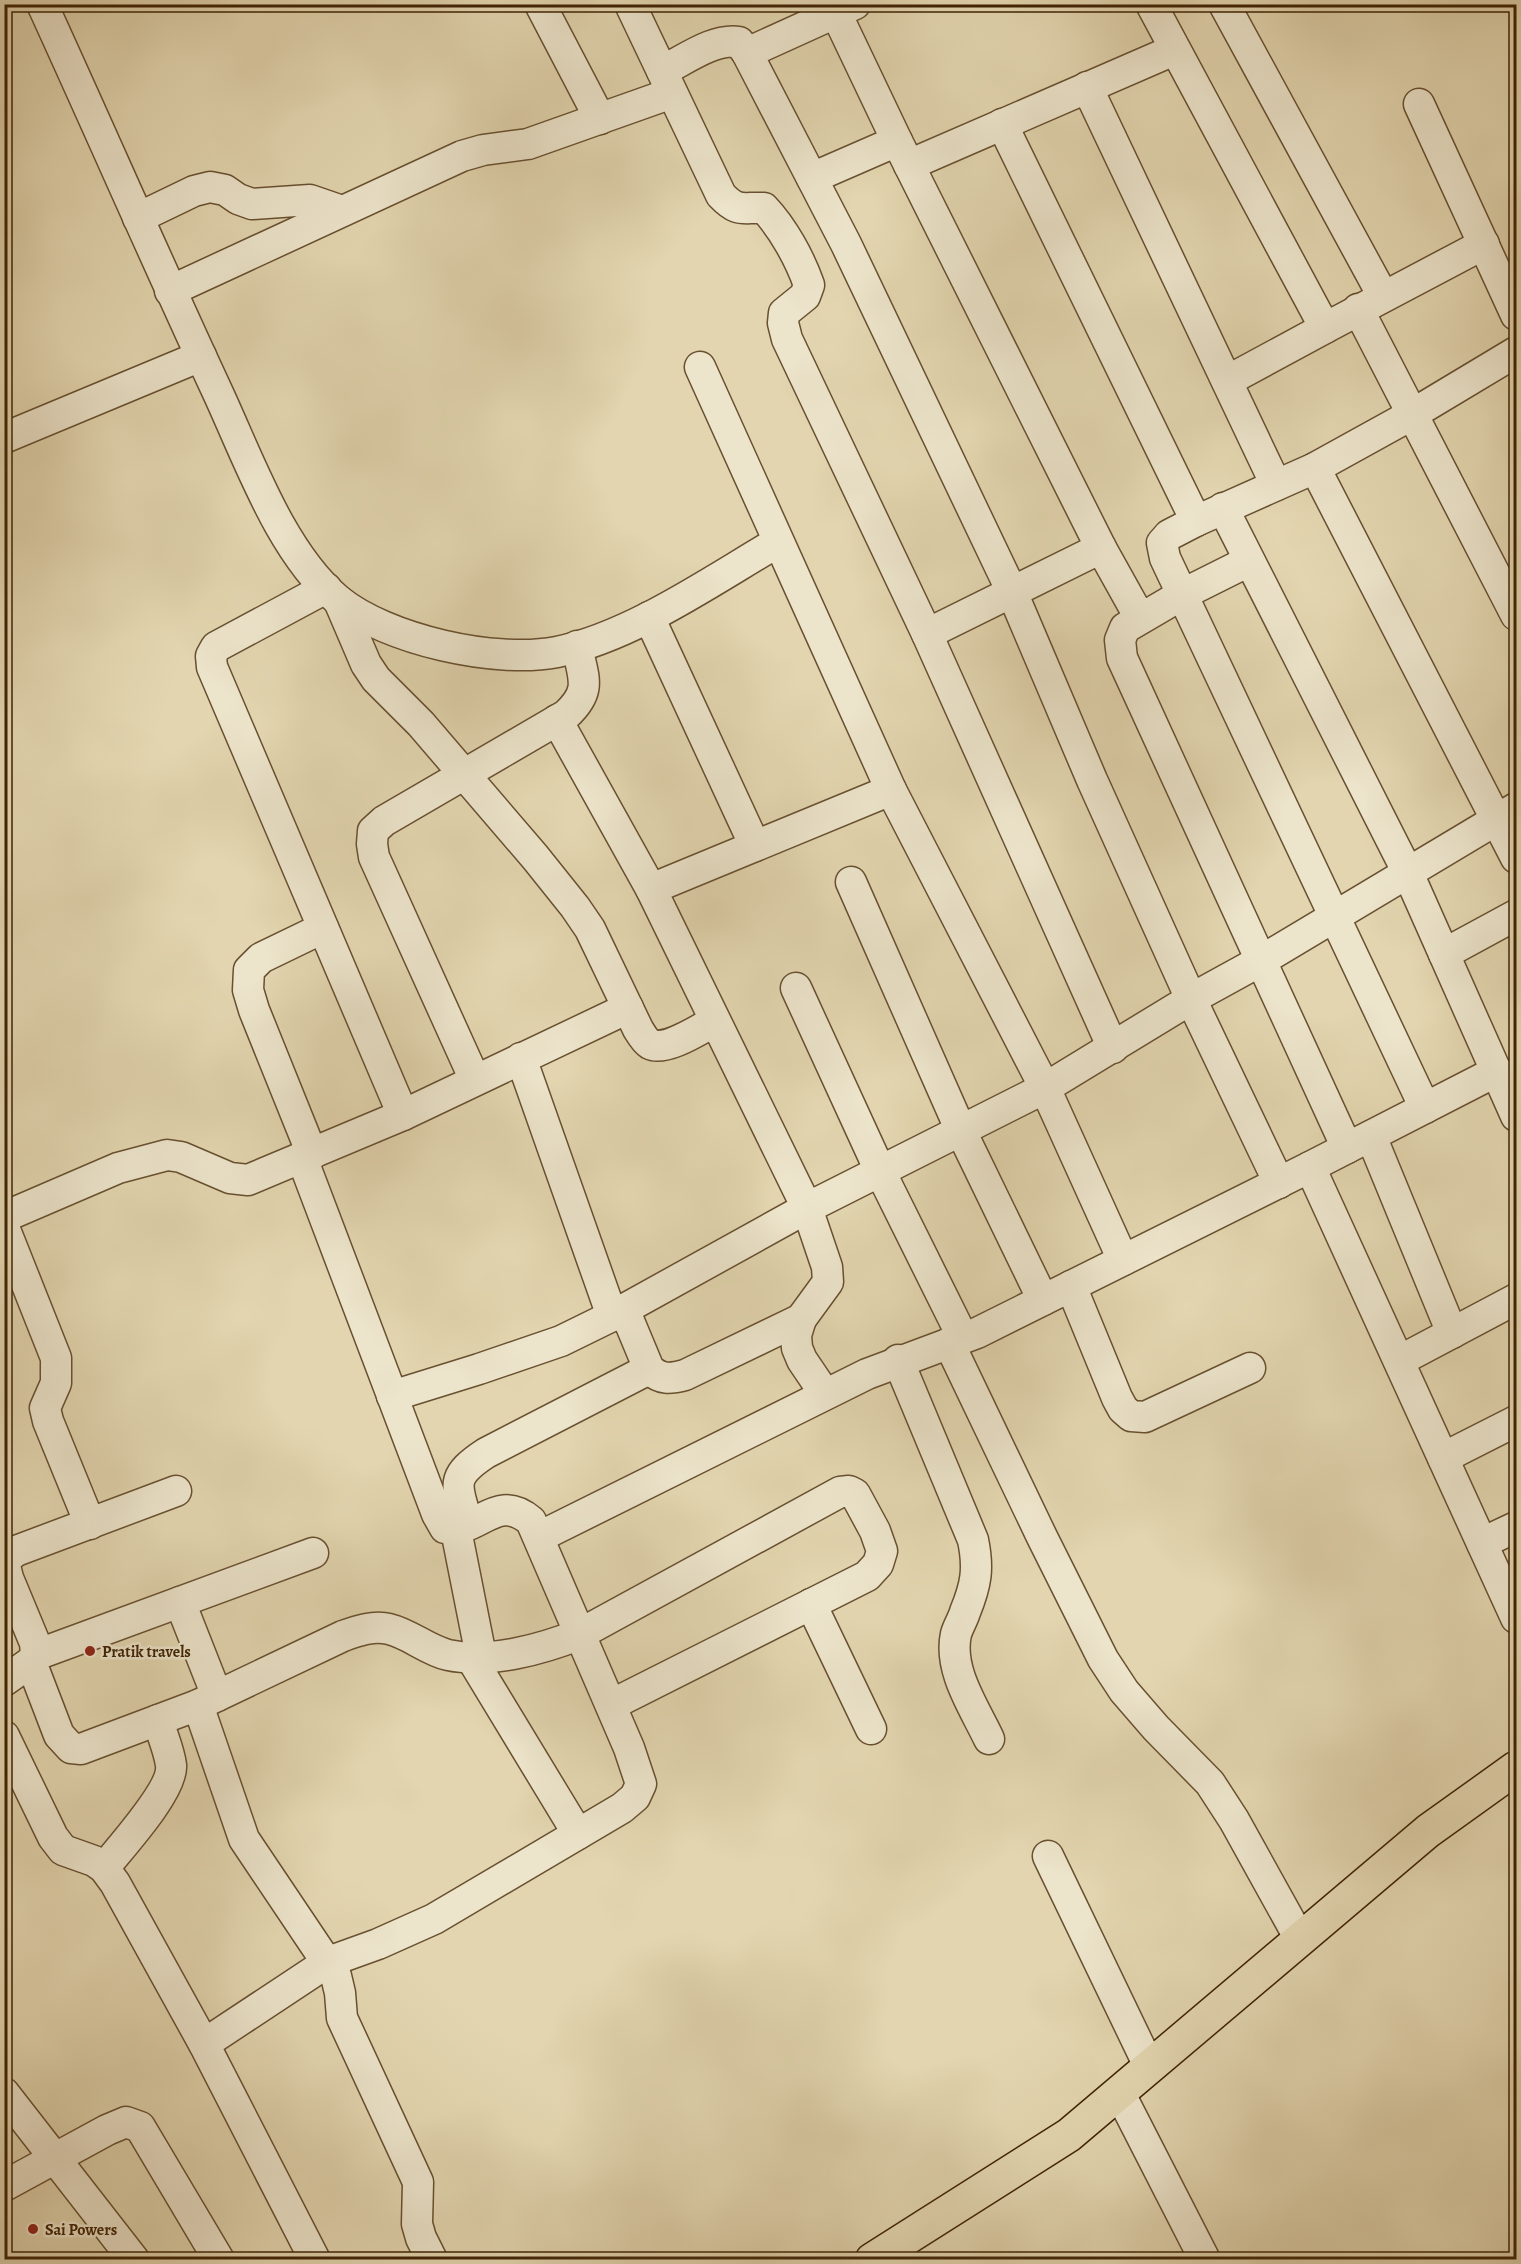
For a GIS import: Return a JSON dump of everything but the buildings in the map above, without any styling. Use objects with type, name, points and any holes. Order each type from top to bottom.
[{"type":"highway","points":[[872,2259],[1069,2134],[1428,1831],[1516,1768]]},
{"type":"street","points":[[42,4],[170,291],[279,526],[307,569],[333,595],[376,623],[423,640],[469,652],[523,656],[558,652],[598,640],[649,617],[778,542]]},
{"type":"street","points":[[540,4],[600,119]]},
{"type":"street","points":[[630,4],[721,195],[730,205],[738,208],[764,208],[773,218],[805,272],[809,285],[805,296],[784,313],[783,323],[788,339],[927,634],[1113,1047]]},
{"type":"street","points":[[1224,4],[1370,303],[1411,415],[1516,615]]},
{"type":"street","points":[[1152,5],[1174,50],[1325,328]]},
{"type":"street","points":[[747,53],[846,9],[903,153],[1101,548],[1140,618]]},
{"type":"street","points":[[170,291],[462,156],[483,150],[528,144],[600,119],[667,82],[715,44],[729,41],[739,42],[747,53],[812,178],[1012,592],[1092,780],[1191,999],[1279,1183]]},
{"type":"street","points":[[812,178],[1002,124],[1174,50]]},
{"type":"street","points":[[1087,87],[1276,485]]},
{"type":"street","points":[[1419,104],[1516,315]]},
{"type":"street","points":[[1002,124],[1196,521]]},
{"type":"street","points":[[138,218],[194,191],[210,187],[225,190],[238,199],[252,204],[310,200],[342,211]]},
{"type":"street","points":[[1227,381],[1484,244]]},
{"type":"street","points":[[1425,1108],[1165,558],[1162,543],[1169,535],[1196,521],[1315,468],[1411,415],[1516,352]]},
{"type":"street","points":[[4,438],[201,356]]},
{"type":"street","points":[[700,367],[891,790],[1045,1088],[1123,1260]]},
{"type":"street","points":[[1315,468],[1506,813],[1516,858]]},
{"type":"street","points":[[1224,508],[1408,873],[1444,954],[1505,1075],[1516,1116]]},
{"type":"street","points":[[927,634],[1101,548]]},
{"type":"street","points":[[1249,561],[1183,594],[1125,628],[1120,640],[1122,658],[1262,960],[1359,1142],[1452,1333]]},
{"type":"street","points":[[333,595],[366,664],[376,679],[421,724],[575,907],[590,929],[638,1029],[648,1043],[659,1047],[715,1021]]},
{"type":"street","points":[[333,595],[231,638],[216,647],[211,656],[212,667],[403,1115]]},
{"type":"street","points":[[649,617],[755,846]]},
{"type":"street","points":[[475,1080],[374,857],[373,831],[384,821],[566,715],[580,702],[585,688],[577,646]]},
{"type":"street","points":[[557,720],[651,889],[807,1208],[828,1268],[828,1282],[801,1319],[796,1335],[797,1348],[802,1360],[825,1394]]},
{"type":"street","points":[[651,889],[891,790]]},
{"type":"street","points":[[392,1396],[561,1341],[618,1313],[807,1208],[1045,1088],[1506,813]]},
{"type":"street","points":[[851,882],[961,1131],[1043,1300]]},
{"type":"street","points":[[1444,954],[1516,915]]},
{"type":"street","points":[[204,2044],[328,1962],[378,1944],[434,1919],[622,1808],[635,1797],[641,1784],[638,1771],[531,1521],[521,1512],[508,1509],[462,1527],[445,1527],[437,1514],[392,1396],[248,990],[249,970],[261,958],[323,928]]},
{"type":"street","points":[[796,988],[956,1340],[1036,1526],[1103,1659],[1124,1691],[1210,1784],[1234,1820],[1300,1940]]},
{"type":"street","points":[[4,1217],[118,1168],[167,1155],[180,1157],[230,1178],[248,1180],[403,1115],[628,1008]]},
{"type":"street","points":[[521,1059],[618,1313],[649,1369],[656,1376],[669,1379],[686,1375],[801,1319]]},
{"type":"street","points":[[539,1537],[825,1394],[898,1360],[956,1340],[1043,1300],[1425,1108],[1505,1075]]},
{"type":"street","points":[[1310,1167],[1516,1618]]},
{"type":"street","points":[[4,1227],[11,1262],[56,1358],[56,1383],[45,1408],[48,1421],[90,1524]]},
{"type":"street","points":[[1071,1286],[1117,1398],[1123,1409],[1131,1416],[1145,1417],[1250,1368]]},
{"type":"street","points":[[1399,1361],[1516,1299]]},
{"type":"street","points":[[898,1360],[973,1540],[977,1560],[976,1583],[956,1634],[955,1653],[958,1673],[989,1739]]},
{"type":"street","points":[[578,1834],[476,1656],[458,1488],[459,1476],[469,1465],[486,1453],[649,1369]]},
{"type":"street","points":[[1443,1458],[1516,1421]]},
{"type":"street","points":[[176,1491],[16,1551],[8,1557],[5,1566],[9,1596],[35,1643],[34,1658],[59,1735],[71,1748],[81,1749],[207,1701],[343,1636],[366,1629],[388,1628],[426,1647],[449,1655],[476,1656],[546,1647],[580,1634],[840,1492],[849,1491],[855,1494],[875,1531],[882,1551],[878,1564],[867,1576],[610,1705]]},
{"type":"street","points":[[1482,1543],[1516,1527]]},
{"type":"street","points":[[4,1681],[34,1658],[313,1554]]},
{"type":"street","points":[[180,1602],[244,1839],[336,1976],[342,2018],[418,2182],[417,2224],[421,2238],[432,2259]]},
{"type":"street","points":[[811,1604],[871,1729]]},
{"type":"street","points":[[105,1868],[160,1796],[171,1777],[171,1765],[158,1720]]},
{"type":"street","points":[[4,1736],[58,1844],[63,1850],[105,1868],[115,1884],[204,2044],[315,2259]]},
{"type":"street","points":[[1048,1856],[1149,2066]]},
{"type":"street","points":[[1119,2092],[1205,2259]]},
{"type":"street","points":[[4,2093],[134,2259]]},
{"type":"street","points":[[4,2186],[107,2130],[126,2122],[141,2127],[219,2259]]},
{"type":"place","name":"Pratik travels","points":[[90,1651]]},
{"type":"place","name":"Sai Powers","points":[[33,2229]]}]
